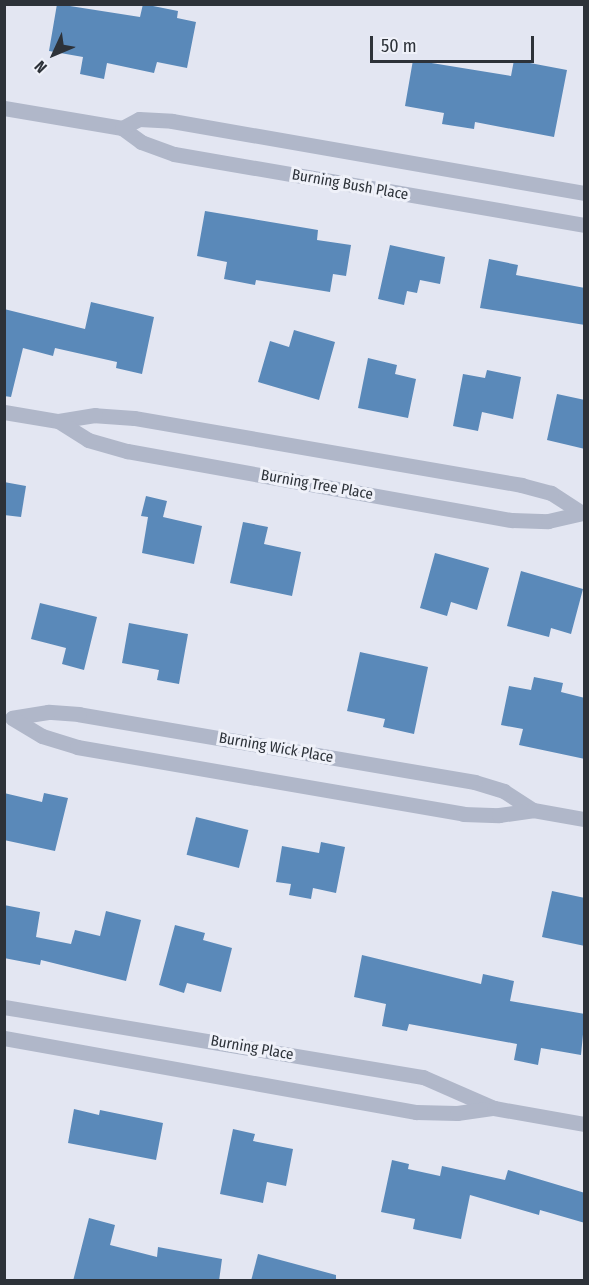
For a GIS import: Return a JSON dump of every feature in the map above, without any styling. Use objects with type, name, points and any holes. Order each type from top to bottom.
[{"type":"street","name":"Burning Bush Place","points":[[4,108],[122,128],[141,142],[174,154],[585,225]]},
{"type":"street","name":"Burning Bush Place","points":[[122,128],[148,118],[172,121],[585,193]]},
{"type":"street","name":"Burning Tree Place","points":[[4,412],[58,422],[88,440],[127,451],[501,518],[548,521],[583,513]]},
{"type":"street","name":"Burning Tree Place","points":[[58,422],[95,415],[134,418],[510,483],[551,493],[583,513]]},
{"type":"street","name":"Burning Wick Place","points":[[8,718],[48,712],[79,714],[475,782],[504,791],[533,810]]},
{"type":"street","name":"Burning Wick Place","points":[[8,718],[42,736],[88,749],[463,814],[499,816],[533,810],[585,819]]},
{"type":"street","name":"Burning Place","points":[[4,1007],[423,1077],[494,1108],[585,1124]]},
{"type":"street","name":"Burning Place","points":[[4,1038],[416,1112],[457,1113],[494,1108]]},
{"type":"building","points":[[57,4],[140,17],[143,4],[178,11],[177,18],[196,22],[187,68],[157,62],[154,73],[107,63],[104,79],[80,74],[83,57],[49,51]]},
{"type":"building","points":[[413,60],[511,76],[514,60],[567,70],[554,137],[475,122],[474,129],[442,124],[444,113],[405,106]]},
{"type":"building","points":[[205,211],[318,230],[317,240],[351,245],[346,276],[333,274],[330,292],[256,280],[255,285],[224,279],[227,262],[197,256]]},
{"type":"building","points":[[390,245],[445,257],[440,284],[420,280],[417,293],[407,291],[404,305],[378,299]]},
{"type":"building","points":[[489,259],[518,265],[516,275],[585,288],[585,325],[480,308]]},
{"type":"building","points":[[91,302],[154,317],[142,374],[116,368],[117,362],[55,348],[53,356],[23,348],[11,397],[4,396],[4,309],[85,329]]},
{"type":"building","points":[[294,330],[335,342],[319,400],[258,382],[270,341],[289,347]]},
{"type":"building","points":[[368,358],[397,365],[395,374],[416,379],[408,418],[358,408]]},
{"type":"building","points":[[487,370],[521,377],[513,419],[482,412],[478,431],[453,426],[463,374],[485,378]]},
{"type":"building","points":[[557,394],[585,400],[585,449],[547,440]]},
{"type":"building","points":[[4,482],[26,486],[21,517],[4,515]]},
{"type":"building","points":[[146,496],[167,501],[163,517],[202,526],[194,564],[142,553],[148,517],[141,516]]},
{"type":"building","points":[[243,522],[268,527],[264,544],[301,552],[292,596],[230,583]]},
{"type":"building","points":[[435,553],[489,568],[477,610],[451,602],[447,616],[420,608]]},
{"type":"building","points":[[521,571],[583,589],[571,634],[551,628],[549,637],[507,626]]},
{"type":"building","points":[[40,603],[97,617],[84,670],[62,664],[66,648],[31,639]]},
{"type":"building","points":[[129,623],[188,634],[179,684],[157,680],[159,670],[122,663]]},
{"type":"building","points":[[360,652],[428,667],[414,734],[383,727],[385,719],[347,711]]},
{"type":"building","points":[[534,677],[563,683],[561,692],[585,698],[585,759],[519,745],[523,729],[501,725],[509,686],[531,690]]},
{"type":"building","points":[[4,793],[42,802],[44,793],[68,798],[55,851],[4,840]]},
{"type":"building","points":[[196,817],[248,830],[239,868],[187,855]]},
{"type":"building","points":[[321,842],[345,847],[336,893],[313,888],[311,899],[289,895],[291,884],[276,882],[282,846],[319,853]]},
{"type":"building","points":[[552,891],[585,898],[585,946],[542,937]]},
{"type":"building","points":[[4,905],[40,912],[36,937],[71,944],[75,930],[100,936],[106,911],[141,920],[126,981],[41,960],[40,965],[4,958]]},
{"type":"building","points":[[175,925],[205,933],[203,940],[232,948],[221,992],[187,983],[184,993],[159,985]]},
{"type":"building","points":[[362,955],[481,984],[483,974],[514,981],[510,1001],[585,1014],[581,1055],[541,1048],[538,1065],[514,1060],[517,1044],[409,1024],[407,1031],[382,1026],[386,1004],[354,997]]},
{"type":"building","points":[[74,1109],[99,1115],[100,1110],[163,1123],[156,1160],[68,1143]]},
{"type":"building","points":[[233,1129],[255,1134],[253,1141],[293,1149],[286,1186],[267,1182],[263,1203],[220,1194]]},
{"type":"building","points":[[392,1160],[409,1164],[408,1169],[440,1176],[442,1166],[505,1180],[508,1170],[585,1193],[585,1223],[540,1210],[539,1215],[470,1195],[461,1239],[413,1229],[415,1219],[381,1212]]},
{"type":"building","points":[[89,1218],[115,1225],[110,1245],[157,1257],[158,1247],[222,1259],[219,1281],[73,1281]]},
{"type":"building","points":[[258,1254],[336,1275],[336,1281],[251,1281]]}]
